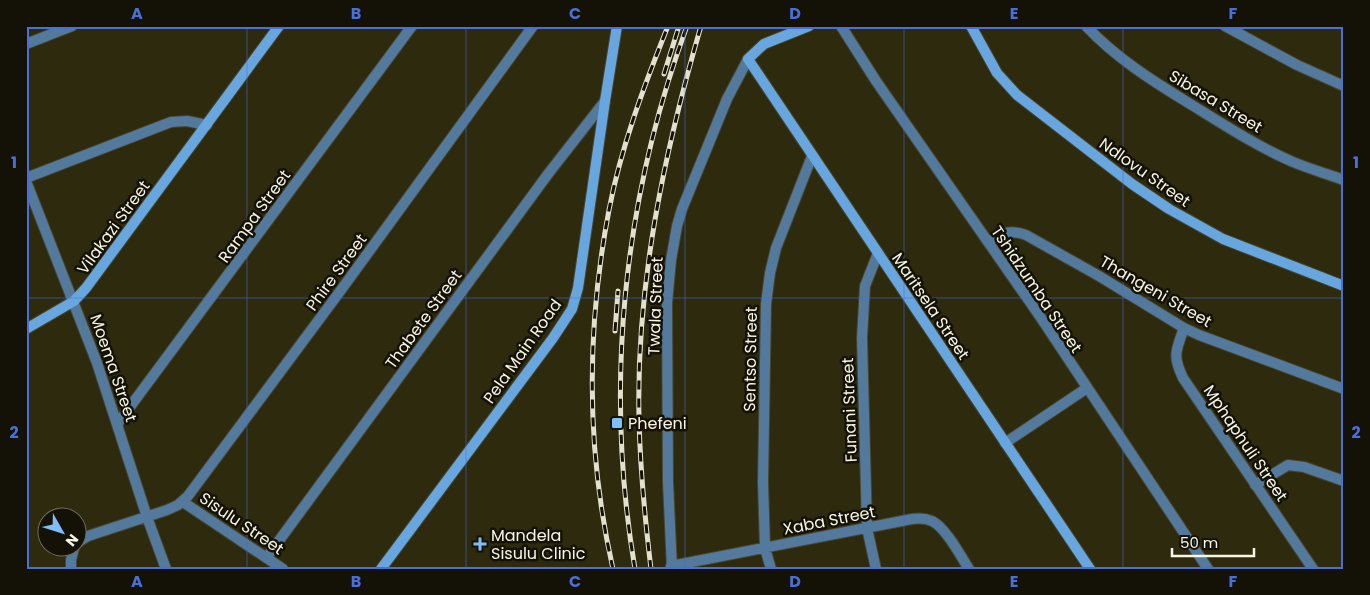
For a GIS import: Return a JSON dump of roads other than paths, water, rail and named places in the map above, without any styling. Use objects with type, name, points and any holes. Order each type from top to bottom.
[{"type":"street","points":[[26,44],[72,26]]},
{"type":"street","name":"Vilakazi Street","points":[[26,329],[74,301],[86,288],[279,26]]},
{"type":"street","name":"Rampa Street","points":[[118,423],[412,26]]},
{"type":"street","name":"Phire Street","points":[[183,502],[341,290],[533,26]]},
{"type":"street","name":"Pela Main Road","points":[[381,569],[572,309],[578,288],[617,26]]},
{"type":"street","points":[[748,59],[764,44],[809,26]]},
{"type":"street","name":"Tshidzumba Street","points":[[841,26],[876,81],[1041,318],[1208,569]]},
{"type":"street","name":"Ndlovu Street","points":[[971,26],[997,73],[1017,96],[1132,184],[1169,209],[1223,239],[1344,286]]},
{"type":"street","points":[[1224,26],[1289,61],[1344,86]]},
{"type":"street","name":"Sibasa Street","points":[[1089,27],[1128,64],[1232,130],[1289,160],[1344,180]]},
{"type":"street","name":"Maritsela Street","points":[[748,59],[1090,569]]},
{"type":"street","name":"Twala Street","points":[[672,567],[668,482],[667,303],[671,260],[682,209],[727,99],[748,59]]},
{"type":"street","name":"Thabete Street","points":[[267,557],[548,174],[605,101]]},
{"type":"street","points":[[26,179],[170,122],[187,121],[207,125]]},
{"type":"street","name":"Sentso Street","points":[[771,569],[765,548],[763,482],[766,304],[770,272],[776,248],[812,156]]},
{"type":"street","name":"Moema Street","points":[[26,179],[74,301],[118,423],[147,517],[166,569]]},
{"type":"street","name":"Thangeni Street","points":[[988,242],[1001,233],[1017,231],[1099,276],[1184,328],[1344,389]]},
{"type":"street","name":"Funani Street","points":[[876,569],[867,528],[862,338],[865,286],[878,253]]},
{"type":"street","name":"Mphaphuli Street","points":[[1184,328],[1175,354],[1180,370],[1255,485],[1313,569]]},
{"type":"street","points":[[1005,443],[1087,388]]},
{"type":"street","points":[[1255,485],[1288,465],[1304,467],[1344,481]]},
{"type":"street","points":[[88,536],[147,517],[183,502]]},
{"type":"street","name":"Sisulu Street","points":[[183,502],[283,569]]},
{"type":"street","name":"Xaba Street","points":[[672,567],[924,518],[939,526],[970,569]]},
{"type":"railway","points":[[613,569],[604,524],[594,435],[592,390],[596,300],[601,255],[620,163],[642,94],[668,26]]},
{"type":"railway","points":[[664,74],[679,26]]},
{"type":"railway","points":[[635,569],[626,501],[621,432],[621,363],[625,294],[634,226],[648,159],[665,92],[687,26]]},
{"type":"railway","points":[[651,569],[643,494],[639,418],[642,318],[655,220],[664,171],[701,26]]},
{"type":"railway","points":[[615,331],[618,291]]},
{"type":"place","name":"Phefeni","points":[[617,423]]},
{"type":"place","name":"Mandela Sisulu Clinic","points":[[480,544]]}]
